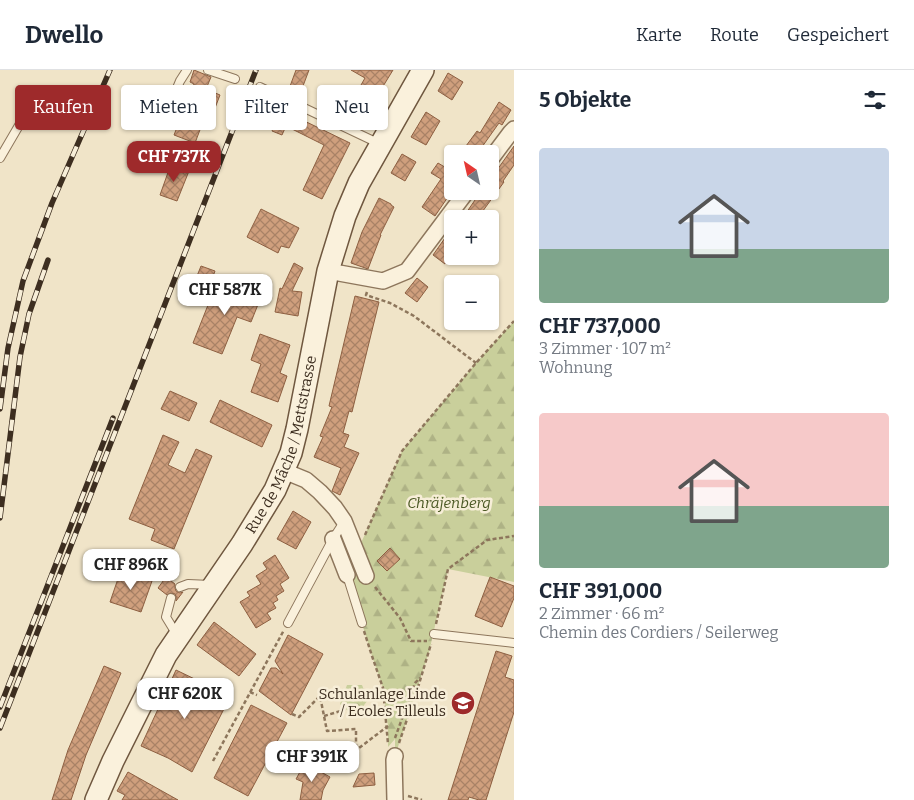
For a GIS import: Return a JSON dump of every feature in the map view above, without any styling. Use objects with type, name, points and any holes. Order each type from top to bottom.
[{"type":"main road","name":"Rue de Mâche / Mettstrasse","points":[[96,800],[113,761],[166,654],[263,511],[284,471],[297,427],[328,271],[345,216],[359,183],[424,70]]},
{"type":"street","points":[[499,148],[514,129]]},
{"type":"street","points":[[328,271],[383,281],[407,271],[460,200]]},
{"type":"street","points":[[284,471],[306,480],[335,508],[344,521],[366,576]]},
{"type":"street","points":[[333,539],[348,575]]},
{"type":"street","points":[[392,752],[395,800]]},
{"type":"lane","points":[[178,85],[186,70]]},
{"type":"lane","points":[[208,70],[235,79]]},
{"type":"lane","points":[[307,110],[381,144]]},
{"type":"lane","points":[[0,158],[16,130]]},
{"type":"lane","points":[[301,590],[344,521]]},
{"type":"lane","points":[[288,623],[333,539]]},
{"type":"lane","points":[[348,575],[362,623]]},
{"type":"lane","points":[[180,587],[188,584],[213,585]]},
{"type":"lane","points":[[171,598],[166,617],[178,637]]},
{"type":"lane","points":[[433,637],[514,643]]},
{"type":"path","points":[[368,278],[366,295],[390,303],[414,316],[476,363]]},
{"type":"path","points":[[357,552],[402,452],[476,363],[514,321]]},
{"type":"path","points":[[392,752],[421,677],[433,637],[448,569],[487,540],[514,536]]},
{"type":"path","points":[[366,576],[400,618],[410,641],[433,637]]},
{"type":"path","points":[[213,761],[288,623]]},
{"type":"path","points":[[362,623],[383,688],[392,752]]},
{"type":"path","points":[[395,738],[415,683],[421,677]]},
{"type":"path","points":[[250,692],[257,694]]},
{"type":"path","points":[[292,714],[299,717],[320,696],[327,731],[356,730],[356,747],[359,748],[388,726]]},
{"type":"path","points":[[324,716],[344,710],[344,707]]},
{"type":"green space","name":"Chräjenberg","points":[[514,321],[514,582],[448,569],[429,652],[395,756],[395,739],[388,747],[388,726],[383,688],[347,575],[352,555],[357,552],[402,451]]},
{"type":"green space","points":[[347,685],[362,685],[368,700],[354,716],[340,704]]},
{"type":"building","points":[[194,70],[211,77],[208,85],[194,85],[190,82]]},
{"type":"building","points":[[296,70],[309,70],[303,85],[290,85]]},
{"type":"building","points":[[351,70],[393,70],[384,85],[361,85],[365,78]]},
{"type":"building","points":[[448,73],[463,82],[452,100],[438,91]]},
{"type":"building","points":[[216,93],[220,95],[216,105]]},
{"type":"building","points":[[499,102],[511,110],[502,125],[499,123],[483,145],[467,145],[477,131],[480,133]]},
{"type":"building","points":[[426,112],[440,121],[426,145],[411,137]]},
{"type":"building","points":[[307,122],[317,127],[317,130],[323,130],[350,143],[322,199],[303,190],[324,145],[294,130],[307,130]]},
{"type":"building","points":[[176,130],[200,130],[195,143],[174,135]]},
{"type":"building","points":[[272,130],[284,130],[282,135]]},
{"type":"building","points":[[514,146],[514,165],[499,189],[499,167]]},
{"type":"building","points":[[402,154],[416,162],[405,181],[391,173]]},
{"type":"building","points":[[438,163],[444,167],[444,200],[446,200],[435,216],[422,207],[441,179],[431,173]]},
{"type":"building","points":[[171,164],[189,171],[177,201],[160,195]]},
{"type":"building","points":[[379,198],[394,207],[380,235],[368,269],[351,263],[362,232]]},
{"type":"building","points":[[475,200],[491,200],[484,210],[468,210]]},
{"type":"building","points":[[261,209],[299,228],[289,248],[281,246],[278,253],[247,237]]},
{"type":"building","points":[[444,239],[444,263],[433,255]]},
{"type":"building","points":[[294,263],[303,268],[292,291],[302,292],[298,316],[275,312],[280,288],[282,289]]},
{"type":"building","points":[[201,266],[215,271],[211,282],[197,276]]},
{"type":"building","points":[[417,278],[428,287],[417,302],[405,293]]},
{"type":"building","points":[[214,285],[241,296],[245,285],[263,292],[251,322],[237,317],[222,354],[193,343]]},
{"type":"building","points":[[355,296],[379,302],[352,412],[349,411],[343,433],[349,435],[344,447],[359,453],[340,495],[332,491],[341,468],[314,457],[323,437],[320,436],[332,407],[329,406]]},
{"type":"building","points":[[260,334],[290,345],[280,373],[287,376],[278,402],[251,392],[261,364],[251,360]]},
{"type":"building","points":[[170,391],[197,403],[189,421],[161,409]]},
{"type":"building","points":[[220,400],[272,425],[262,447],[210,422]]},
{"type":"building","points":[[163,435],[179,442],[168,465],[185,473],[196,449],[212,456],[174,549],[151,540],[155,529],[129,519]]},
{"type":"building","points":[[293,511],[311,522],[296,549],[277,539]]},
{"type":"building","points":[[390,548],[400,559],[387,571],[377,561]]},
{"type":"building","points":[[275,555],[289,578],[280,584],[284,591],[276,596],[278,600],[273,603],[276,608],[267,613],[271,619],[256,628],[240,602],[250,596],[247,592],[261,584],[256,576],[267,569],[263,563]]},
{"type":"building","points":[[121,570],[152,581],[141,612],[110,602]]},
{"type":"building","points":[[166,577],[175,584],[176,591],[183,592],[176,601],[175,594],[170,593],[167,595],[158,588]]},
{"type":"building","points":[[490,577],[514,586],[514,598],[502,627],[475,616]]},
{"type":"building","points":[[214,622],[256,654],[239,676],[197,645]]},
{"type":"building","points":[[288,635],[323,654],[291,715],[259,691],[271,668],[276,668],[283,674],[275,661]]},
{"type":"building","points":[[496,651],[512,656],[505,677],[514,680],[514,712],[486,800],[469,797],[468,800],[448,800]]},
{"type":"building","points":[[104,666],[121,673],[86,755],[71,800],[52,800],[68,750]]},
{"type":"building","points":[[176,670],[231,695],[192,772],[168,758],[141,746]]},
{"type":"building","points":[[251,705],[287,723],[248,796],[214,778]]},
{"type":"building","points":[[305,763],[330,777],[323,790],[321,800],[300,800],[303,782],[296,779]]},
{"type":"building","points":[[128,772],[178,800],[122,800],[125,795],[117,791]]},
{"type":"building","points":[[374,773],[375,785],[353,787],[359,774]]},
{"type":"railway","points":[[0,409],[8,348],[23,281],[52,203],[110,70]]},
{"type":"railway","points":[[0,728],[256,70]]},
{"type":"railway","points":[[0,518],[20,357],[29,314],[48,260]]},
{"type":"railway","points":[[0,707],[113,418]]},
{"type":"place","name":"Schulanlage Linde / Ecoles Tilleuls","points":[[463,703]]}]
